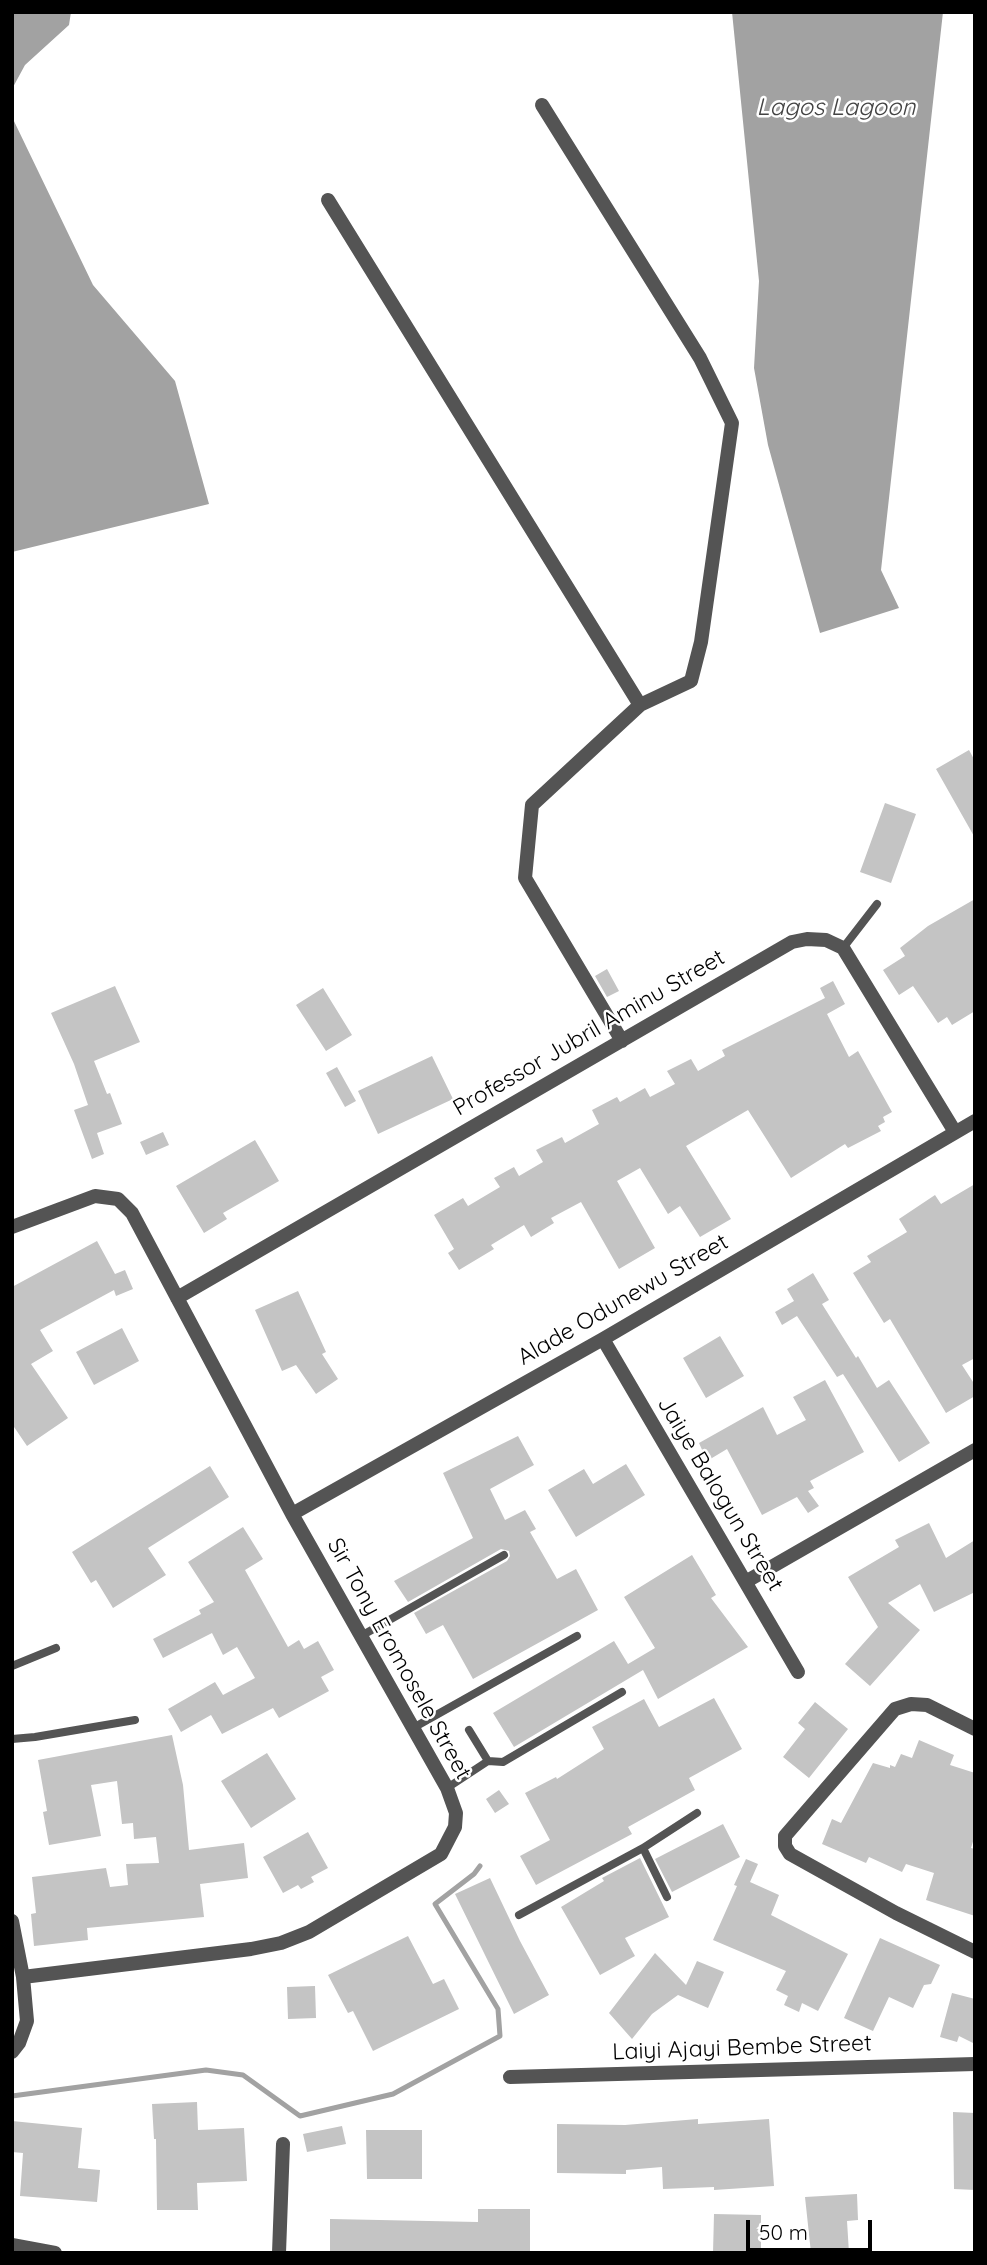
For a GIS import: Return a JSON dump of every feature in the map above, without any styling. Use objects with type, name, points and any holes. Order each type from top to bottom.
[{"type":"street","points":[[542,105],[700,358],[732,423],[701,642],[691,681],[640,705],[532,804],[524,878],[622,1041]]},
{"type":"street","points":[[328,200],[640,705]]},
{"type":"street","name":"Professor Jubril Aminu Street","points":[[177,1298],[792,942],[807,939],[826,940],[843,948]]},
{"type":"street","points":[[843,948],[956,1132]]},
{"type":"street","name":"Alade Odunewu Street","points":[[292,1514],[603,1339],[975,1121]]},
{"type":"street","name":"Sir Tony Eromosele Street","points":[[12,1227],[95,1196],[118,1199],[132,1213],[292,1514],[447,1788],[456,1813],[455,1827],[441,1854],[309,1932],[281,1943],[23,1977]]},
{"type":"street","name":"Jaiye Balogun Street","points":[[603,1339],[799,1672]]},
{"type":"street","points":[[747,1581],[975,1450]]},
{"type":"street","points":[[975,1729],[927,1705],[911,1704],[895,1709],[785,1836],[785,1846],[790,1854],[896,1913],[975,1952]]},
{"type":"street","points":[[12,1921],[23,1977],[27,2021],[19,2043],[12,2052]]},
{"type":"street","name":"Laiyi Ajayi Bembe Street","points":[[510,2077],[975,2064]]},
{"type":"street","points":[[279,2253],[283,2144]]},
{"type":"street","points":[[12,2245],[55,2253]]},
{"type":"lane","points":[[843,948],[877,904]]},
{"type":"lane","points":[[361,1636],[504,1555]]},
{"type":"lane","points":[[413,1728],[578,1636]]},
{"type":"lane","points":[[12,1666],[56,1648]]},
{"type":"lane","points":[[447,1788],[488,1761],[503,1762],[622,1692]]},
{"type":"lane","points":[[12,1739],[135,1720]]},
{"type":"lane","points":[[469,1730],[488,1761]]},
{"type":"lane","points":[[519,1915],[642,1848],[697,1813]]},
{"type":"lane","points":[[642,1848],[667,1897]]},
{"type":"water","points":[[12,12],[71,12],[69,25],[25,65],[12,89]]},
{"type":"water","name":"Lagos Lagoon","points":[[732,12],[943,12],[881,570],[899,608],[820,633],[768,445],[754,368],[759,281]]},
{"type":"water","points":[[12,117],[93,285],[175,381],[209,504],[12,552]]},
{"type":"building","points":[[969,750],[975,761],[975,838],[936,769]]},
{"type":"building","points":[[885,803],[916,814],[891,883],[860,872]]},
{"type":"building","points":[[975,899],[975,1011],[952,1025],[947,1017],[938,1023],[913,986],[899,995],[883,970],[905,956],[900,948],[928,926]]},
{"type":"building","points":[[607,969],[619,991],[607,997],[595,976]]},
{"type":"building","points":[[833,981],[845,1004],[827,1014],[849,1057],[858,1051],[892,1112],[883,1117],[885,1122],[878,1126],[881,1131],[848,1148],[845,1144],[791,1178],[748,1110],[686,1146],[731,1219],[700,1237],[680,1206],[668,1214],[640,1168],[617,1181],[655,1248],[619,1269],[581,1202],[551,1218],[554,1223],[531,1237],[524,1225],[491,1245],[494,1249],[459,1270],[448,1253],[454,1249],[434,1215],[463,1198],[468,1206],[500,1187],[494,1178],[514,1167],[519,1176],[543,1162],[536,1150],[562,1137],[565,1143],[599,1124],[592,1110],[617,1097],[620,1102],[645,1088],[650,1097],[675,1084],[667,1071],[691,1059],[698,1071],[725,1056],[722,1050],[825,998],[820,988]]},
{"type":"building","points":[[115,986],[140,1042],[94,1061],[122,1124],[97,1133],[104,1154],[92,1159],[74,1110],[88,1105],[74,1064],[51,1013]]},
{"type":"building","points":[[323,988],[352,1035],[326,1051],[296,1005]]},
{"type":"building","points":[[432,1056],[453,1099],[378,1134],[358,1091]]},
{"type":"building","points":[[337,1067],[356,1101],[345,1107],[326,1073]]},
{"type":"building","points":[[163,1132],[169,1145],[146,1155],[140,1142]]},
{"type":"building","points":[[255,1140],[279,1181],[223,1213],[227,1219],[204,1233],[176,1186]]},
{"type":"building","points":[[975,1184],[975,1358],[962,1365],[975,1385],[975,1396],[946,1413],[890,1319],[884,1323],[853,1273],[871,1262],[867,1256],[907,1232],[899,1219],[935,1195],[941,1204]]},
{"type":"building","points":[[97,1241],[115,1274],[125,1270],[133,1289],[116,1296],[114,1290],[40,1330],[53,1351],[31,1364],[68,1418],[27,1446],[12,1424],[12,1287]]},
{"type":"building","points":[[813,1273],[829,1300],[822,1304],[856,1358],[858,1356],[877,1388],[889,1380],[930,1443],[899,1462],[843,1374],[837,1377],[797,1316],[782,1325],[775,1312],[794,1301],[787,1289]]},
{"type":"building","points":[[298,1291],[326,1352],[322,1354],[338,1379],[316,1394],[296,1365],[282,1371],[255,1310]]},
{"type":"building","points":[[122,1328],[139,1361],[94,1385],[76,1352]]},
{"type":"building","points":[[720,1336],[744,1376],[706,1398],[683,1358]]},
{"type":"building","points":[[825,1380],[864,1452],[810,1481],[814,1488],[808,1491],[819,1506],[808,1513],[797,1497],[762,1515],[727,1449],[707,1461],[699,1443],[763,1407],[777,1435],[806,1420],[793,1397]]},
{"type":"building","points":[[518,1436],[534,1465],[490,1489],[505,1520],[525,1510],[536,1529],[530,1532],[557,1579],[576,1569],[598,1610],[473,1679],[443,1625],[426,1634],[414,1613],[507,1561],[509,1551],[501,1549],[408,1602],[394,1581],[473,1538],[443,1473]]},
{"type":"building","points":[[626,1464],[645,1495],[576,1537],[548,1490],[584,1469],[593,1484]]},
{"type":"building","points":[[210,1466],[229,1497],[148,1548],[166,1575],[113,1608],[96,1580],[91,1583],[72,1552]]},
{"type":"building","points":[[929,1523],[946,1558],[975,1540],[975,1592],[934,1612],[920,1584],[888,1603],[920,1630],[870,1686],[845,1664],[878,1627],[848,1577],[899,1547],[895,1540]]},
{"type":"building","points":[[243,1527],[263,1559],[245,1570],[288,1647],[299,1640],[304,1649],[318,1641],[334,1670],[321,1677],[329,1691],[279,1718],[273,1708],[222,1734],[211,1715],[181,1732],[168,1709],[215,1682],[223,1695],[255,1678],[237,1647],[223,1655],[212,1633],[163,1658],[153,1639],[201,1614],[199,1610],[214,1602],[188,1562]]},
{"type":"building","points":[[692,1555],[716,1595],[711,1598],[748,1647],[658,1699],[643,1670],[514,1747],[493,1713],[614,1641],[628,1664],[655,1648],[624,1597]]},
{"type":"building","points":[[714,1698],[742,1749],[689,1778],[695,1790],[628,1827],[632,1834],[536,1885],[520,1856],[550,1840],[525,1793],[556,1777],[557,1779],[604,1749],[592,1727],[644,1699],[659,1727]]},
{"type":"building","points":[[815,1702],[848,1729],[809,1778],[783,1757],[805,1729],[798,1723]]},
{"type":"building","points":[[172,1735],[183,1785],[189,1850],[244,1843],[248,1878],[200,1884],[204,1917],[87,1928],[88,1940],[34,1946],[31,1914],[36,1913],[32,1877],[106,1868],[110,1887],[128,1885],[126,1864],[159,1863],[156,1837],[134,1839],[133,1823],[122,1824],[117,1781],[91,1785],[101,1836],[49,1845],[43,1812],[47,1811],[38,1760]]},
{"type":"building","points":[[919,1740],[954,1755],[950,1765],[975,1773],[975,1835],[971,1848],[975,1849],[975,1916],[926,1900],[934,1873],[906,1864],[902,1872],[869,1857],[866,1863],[822,1844],[832,1819],[841,1823],[873,1763],[895,1767],[901,1754],[912,1758]]},
{"type":"building","points":[[267,1753],[296,1799],[251,1828],[221,1781]]},
{"type":"building","points":[[499,1790],[509,1804],[495,1813],[486,1799]]},
{"type":"building","points":[[723,1824],[740,1857],[672,1892],[655,1859]]},
{"type":"building","points":[[308,1832],[328,1868],[311,1877],[314,1882],[301,1889],[298,1885],[283,1893],[263,1857]]},
{"type":"building","points":[[640,1858],[669,1917],[625,1938],[635,1956],[600,1975],[561,1907],[604,1881],[602,1878]]},
{"type":"building","points":[[746,1859],[758,1864],[750,1882],[779,1895],[771,1915],[848,1954],[818,2011],[802,2003],[799,2012],[784,2005],[788,1996],[776,1990],[786,1971],[713,1940]]},
{"type":"building","points":[[490,1878],[549,1995],[514,2014],[455,1894]]},
{"type":"building","points":[[408,1936],[433,1984],[444,1979],[459,2009],[373,2051],[353,2011],[348,2013],[328,1975]]},
{"type":"building","points":[[880,1938],[940,1965],[931,1984],[924,1985],[913,2008],[889,1997],[873,2031],[844,2018]]},
{"type":"building","points":[[655,1953],[686,1985],[697,1961],[724,1972],[708,2008],[678,1995],[652,2014],[632,2039],[609,2013]]},
{"type":"building","points":[[315,1986],[316,2018],[288,2019],[287,1987]]},
{"type":"building","points":[[952,1993],[975,1999],[975,2044],[959,2036],[957,2042],[940,2037]]},
{"type":"building","points":[[197,2102],[198,2130],[244,2128],[247,2181],[197,2183],[198,2210],[157,2210],[156,2139],[152,2104]]},
{"type":"building","points":[[953,2112],[975,2113],[975,2190],[954,2189]]},
{"type":"building","points":[[698,2119],[698,2124],[769,2119],[774,2186],[714,2190],[714,2187],[663,2189],[662,2167],[626,2170],[626,2174],[557,2173],[557,2124],[625,2125]]},
{"type":"building","points":[[12,2121],[82,2128],[78,2168],[100,2170],[97,2202],[20,2196],[23,2153],[12,2152]]},
{"type":"building","points":[[342,2126],[346,2144],[307,2152],[303,2134]]},
{"type":"building","points":[[366,2130],[422,2130],[422,2179],[367,2179]]},
{"type":"building","points":[[857,2194],[858,2220],[847,2221],[849,2253],[811,2253],[805,2197]]},
{"type":"building","points":[[478,2209],[530,2209],[530,2253],[330,2253],[330,2219],[478,2222]]},
{"type":"building","points":[[714,2214],[761,2215],[761,2253],[713,2253]]},
{"type":"waterway","points":[[12,2096],[206,2070],[243,2075],[300,2116],[393,2094],[500,2036],[498,2009],[435,1904],[474,1874],[480,1866]]}]
